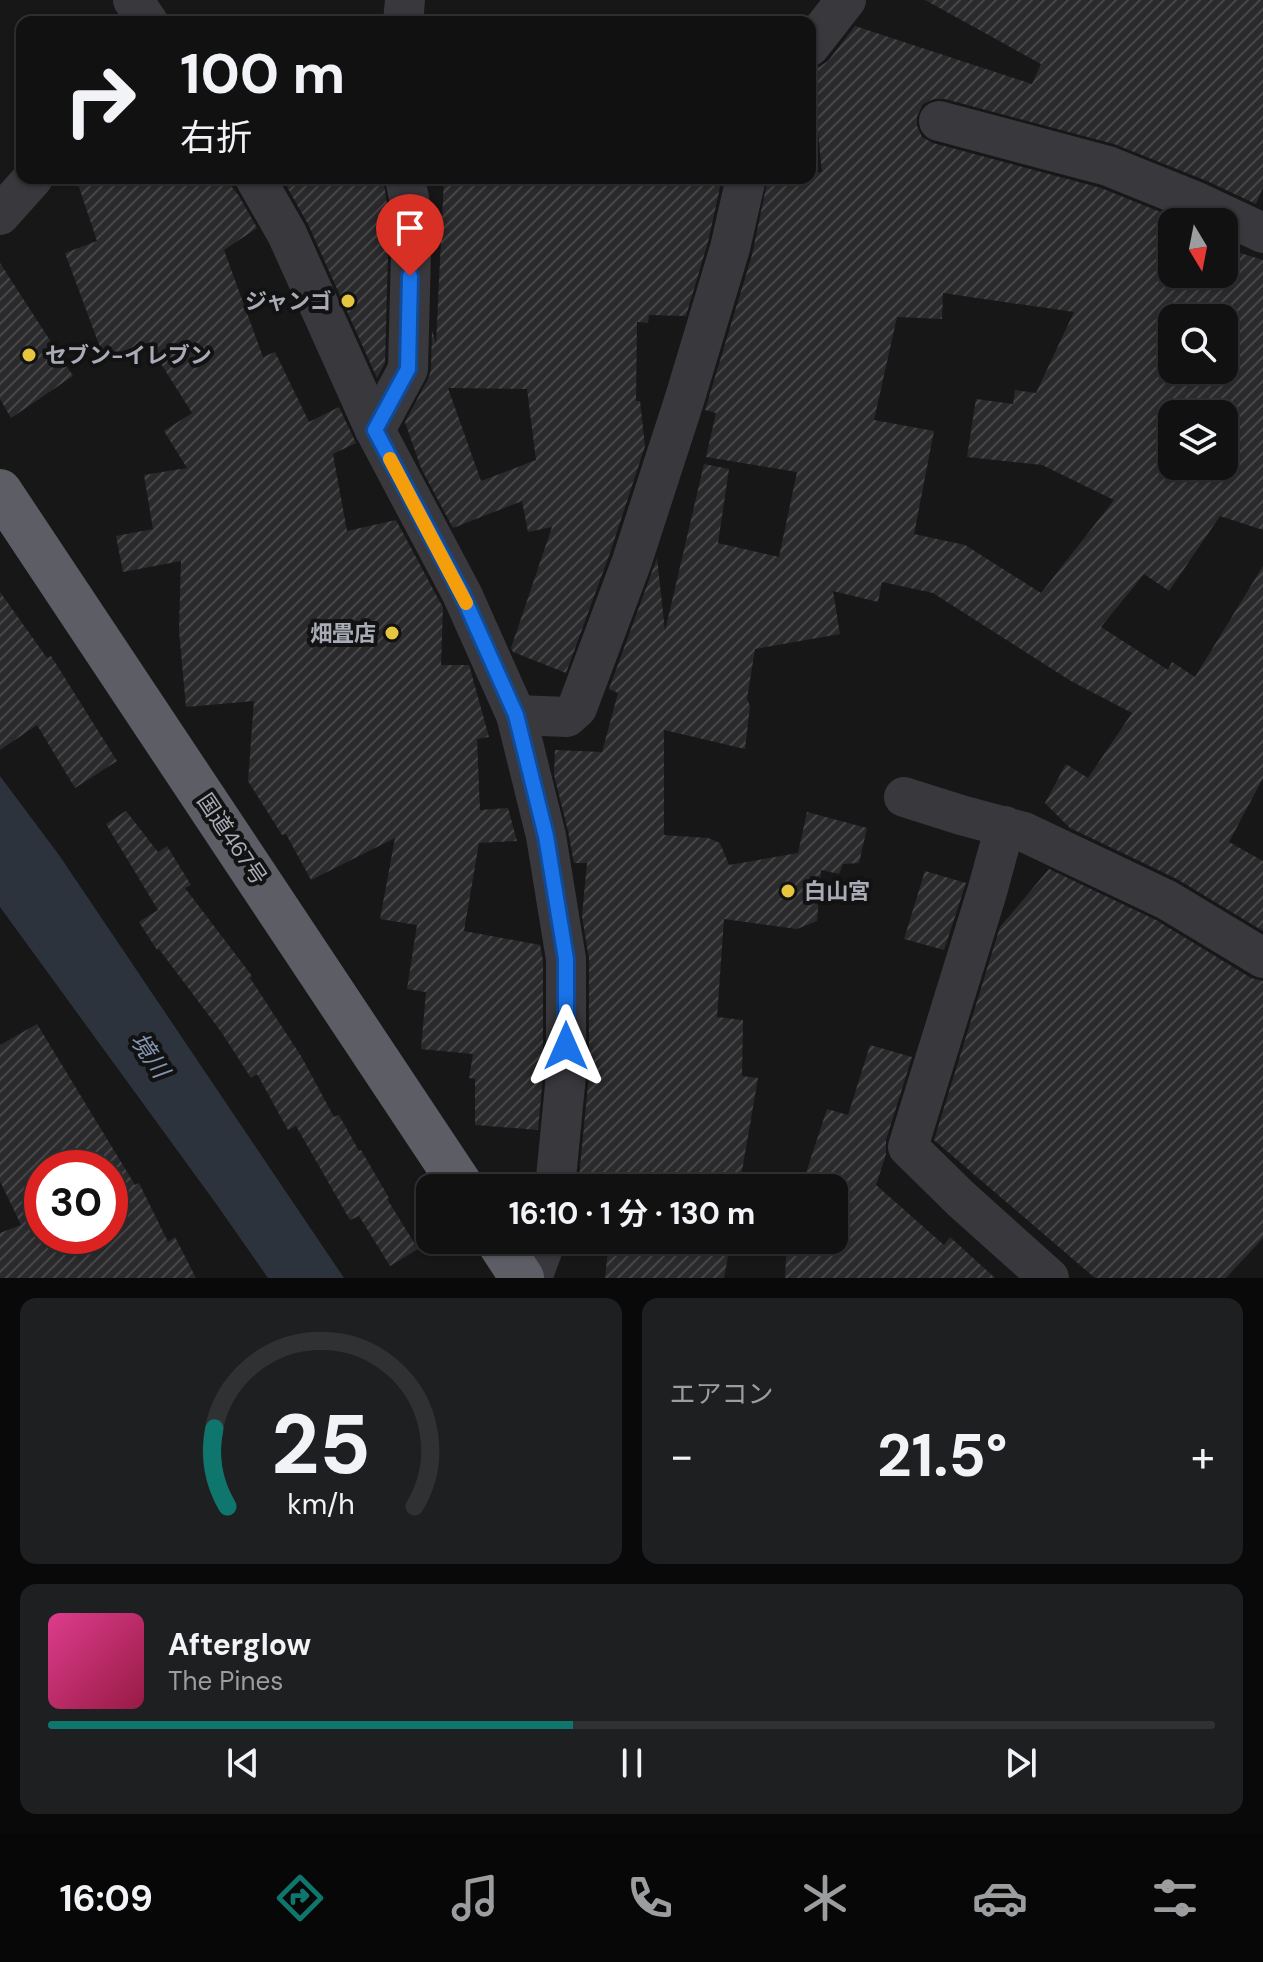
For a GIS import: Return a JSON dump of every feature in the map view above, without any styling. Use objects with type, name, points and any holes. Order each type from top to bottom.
[{"type":"highway","name":"国道467号","points":[[0,491],[454,1174]]},
{"type":"highway","points":[[506,1254],[522,1278]]},
{"type":"street","points":[[816,38],[846,0]]},
{"type":"street","points":[[939,121],[1108,166],[1263,233]]},
{"type":"street","points":[[0,215],[28,184]]},
{"type":"street","points":[[258,184],[287,234],[375,430],[462,594],[516,715],[546,836],[566,959],[566,1075],[556,1174]]},
{"type":"street","points":[[375,430],[408,369],[412,214],[406,184]]},
{"type":"street","points":[[516,715],[567,717],[577,708],[632,561],[684,401],[730,248],[745,184]]},
{"type":"street","points":[[904,797],[1024,832],[1167,900],[1263,958]]},
{"type":"street","points":[[1005,826],[908,1147],[1049,1278]]},
{"type":"street","points":[[532,1278],[541,1254]]},
{"type":"water","name":"境川","points":[[0,776],[59,855],[344,1278],[268,1278],[0,907]]},
{"type":"building","points":[[925,0],[1263,0],[1263,187],[1256,204],[1114,144],[945,99],[934,99],[923,104],[917,116],[917,126],[922,137],[933,143],[1101,188],[1158,211],[1158,288],[1238,288],[1238,252],[1263,260],[1263,530],[1220,516],[1169,591],[1144,574],[1101,627],[1168,670],[1172,662],[1195,677],[1263,566],[1263,778],[1229,842],[1263,861],[1263,931],[1177,879],[1070,828],[1045,803],[1066,764],[1088,778],[1132,713],[1071,681],[933,593],[882,582],[878,602],[833,591],[840,634],[755,649],[747,699],[750,706],[745,749],[664,730],[664,835],[708,838],[720,843],[729,865],[798,853],[807,812],[867,828],[859,863],[843,864],[839,874],[821,870],[817,921],[797,929],[724,919],[717,1017],[743,1020],[742,1076],[758,1078],[741,1174],[579,1174],[589,1075],[589,959],[582,916],[587,863],[574,863],[554,775],[555,750],[602,752],[618,693],[609,689],[657,558],[665,631],[704,464],[729,469],[718,543],[779,557],[797,472],[706,457],[716,413],[705,410],[752,255],[767,184],[816,184],[816,172],[822,172],[816,115],[816,67],[828,61],[855,26],[1032,84],[1041,64]],"holes":[[[943,293],[1074,312],[1036,393],[1015,390],[1013,404],[976,399],[967,457],[1042,465],[1114,500],[1041,593],[965,545],[914,534],[934,431],[874,420],[897,317],[942,319]]]},
{"type":"building","points":[[78,184],[230,184],[257,228],[224,250],[263,357],[275,352],[309,422],[339,407],[356,443],[333,454],[347,531],[396,520],[443,607],[441,665],[469,665],[489,737],[477,739],[480,810],[508,808],[517,841],[479,843],[464,931],[540,945],[543,961],[543,1074],[538,1130],[475,1125],[475,1079],[469,1078],[473,1054],[421,1049],[426,992],[407,989],[417,925],[380,919],[395,838],[311,880],[286,834],[282,835],[248,781],[254,701],[186,707],[179,630],[181,561],[123,572],[116,536],[153,529],[144,475],[187,468],[164,431],[192,413],[148,343],[104,358],[65,253],[97,241]]},
{"type":"building","points":[[285,184],[384,184],[389,216],[385,363],[377,378],[308,224]]},
{"type":"building","points":[[444,184],[721,184],[708,242],[686,316],[649,315],[648,323],[637,322],[636,401],[640,401],[645,446],[566,673],[513,652],[511,648],[552,527],[528,532],[522,501],[453,528],[421,468],[405,422],[431,370],[432,330],[436,344]],"holes":[[[448,388],[527,389],[536,460],[481,481]]]},
{"type":"building","points":[[0,263],[73,376],[11,418],[0,399]]},
{"type":"building","points":[[0,592],[47,658],[51,656],[117,761],[75,788],[37,725],[0,750]]},
{"type":"building","points":[[126,811],[158,852],[167,846],[191,885],[185,888],[252,976],[250,978],[301,1056],[334,1117],[339,1115],[361,1150],[416,1250],[390,1266],[359,1216],[350,1220],[296,1126],[288,1130],[257,1074],[251,1078],[222,1033],[139,922],[158,910],[106,824]]},
{"type":"building","points":[[1049,869],[1156,920],[1251,978],[1263,981],[1263,1238],[1226,1278],[1095,1278],[934,1140],[1000,927]]},
{"type":"building","points":[[925,871],[966,883],[944,950],[904,939]]},
{"type":"building","points":[[37,1024],[114,1150],[24,1150],[24,1254],[128,1254],[128,1174],[135,1185],[139,1183],[168,1242],[175,1237],[196,1278],[0,1278],[0,1233],[21,1225],[0,1181],[0,1045]]},
{"type":"building","points":[[870,1045],[912,1057],[886,1140],[886,1154],[876,1185],[944,1245],[950,1237],[995,1278],[785,1278],[786,1254],[848,1254],[848,1174],[806,1174],[827,1109],[848,1115]]},
{"type":"building","points":[[608,1254],[728,1254],[724,1278],[605,1278]]},
{"type":"slow traffic","points":[[390,459],[466,603]]},
{"type":"place","name":"ジャンゴ","points":[[348,301]]},
{"type":"place","name":"セブン-イレブン","points":[[29,355]]},
{"type":"place","name":"畑畳店","points":[[392,633]]},
{"type":"place","name":"白山宮","points":[[788,891]]},
{"type":"route","points":[[410,276],[408,369],[375,430],[462,594],[516,715],[546,836],[566,959],[566,1046]]}]
